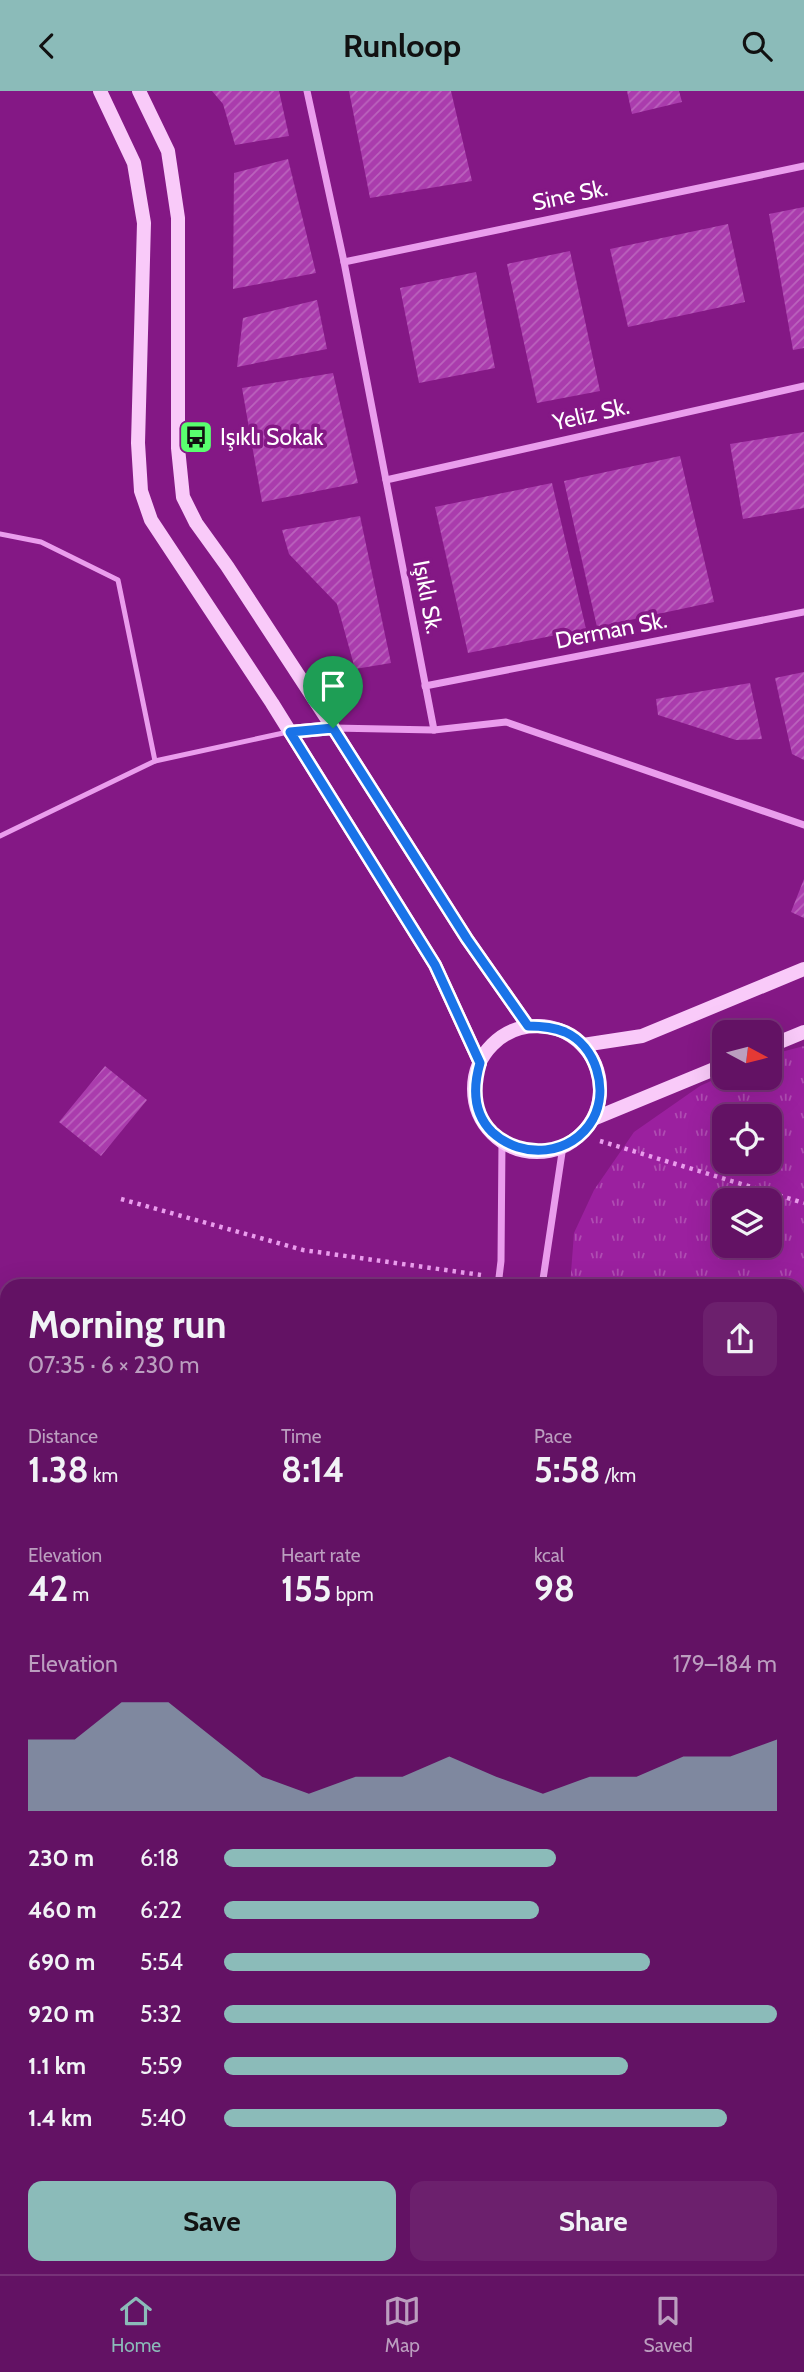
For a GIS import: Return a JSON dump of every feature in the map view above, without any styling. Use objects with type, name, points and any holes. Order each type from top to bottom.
[{"type":"street","points":[[100,91],[134,163],[144,223],[138,443],[141,491],[150,520],[290,732],[435,965],[480,1063]]},
{"type":"street","points":[[139,91],[168,151],[178,218],[178,448],[183,497],[196,523],[333,728],[467,939],[528,1026]]},
{"type":"street","name":"Işıklı Sk.","points":[[307,91],[344,262],[434,730]]},
{"type":"street","name":"Sine Sk.","points":[[344,262],[804,166]]},
{"type":"street","name":"Yeliz Sk.","points":[[386,480],[804,386]]},
{"type":"street","name":"Derman Sk.","points":[[425,685],[804,612]]},
{"type":"street","points":[[290,732],[333,728],[434,730],[506,722],[804,825]]},
{"type":"street","points":[[583,1045],[642,1036],[804,969]]},
{"type":"street","points":[[528,1026],[548,1027],[567,1033],[583,1045],[594,1061],[600,1080],[599,1100],[593,1119],[580,1135],[563,1146],[542,1152],[522,1150],[502,1141],[489,1129],[477,1105],[475,1080],[480,1063],[492,1045],[508,1033],[528,1026]]},
{"type":"street","points":[[782,1041],[804,1033]]},
{"type":"street","points":[[593,1119],[712,1070]]},
{"type":"street","points":[[498,1279],[502,1141]]},
{"type":"street","points":[[543,1279],[563,1146]]},
{"type":"lane","points":[[0,534],[41,542],[118,580],[155,761]]},
{"type":"lane","points":[[0,836],[155,761],[290,732]]},
{"type":"path","points":[[580,1135],[804,1203]]},
{"type":"path","points":[[121,1199],[303,1250],[480,1279]]},
{"type":"green space","points":[[804,1046],[804,1279],[571,1279],[574,1233],[594,1190],[634,1132],[712,1080],[712,1090],[782,1090],[782,1052]]},
{"type":"building","points":[[212,91],[279,91],[289,136],[235,145],[223,104]]},
{"type":"building","points":[[349,91],[451,91],[472,181],[370,198]]},
{"type":"building","points":[[627,91],[679,91],[682,102],[632,114]]},
{"type":"building","points":[[288,159],[316,273],[233,289],[234,173]]},
{"type":"building","points":[[804,207],[804,348],[793,350],[769,214]]},
{"type":"building","points":[[728,224],[745,302],[628,327],[610,249]]},
{"type":"building","points":[[570,251],[600,391],[537,403],[507,264]]},
{"type":"building","points":[[476,272],[495,368],[419,383],[400,288]]},
{"type":"building","points":[[317,300],[327,349],[237,367],[243,318]]},
{"type":"building","points":[[333,373],[358,483],[262,502],[242,388]]},
{"type":"building","points":[[804,432],[804,508],[743,519],[730,444]]},
{"type":"building","points":[[680,456],[714,602],[597,627],[564,481]]},
{"type":"building","points":[[552,483],[586,629],[468,653],[435,507]]},
{"type":"building","points":[[360,516],[391,663],[355,669],[337,604],[289,554],[282,530]]},
{"type":"building","points":[[804,672],[804,760],[792,754],[775,678]]},
{"type":"building","points":[[750,683],[762,739],[736,740],[658,715],[656,699]]},
{"type":"building","points":[[804,879],[804,918],[791,912]]},
{"type":"building","points":[[105,1066],[147,1100],[101,1156],[59,1122]]},
{"type":"place","name":"Işıklı Sokak","points":[[196,437]]},
{"type":"route","points":[[333,728],[467,939],[528,1026],[548,1027],[567,1033],[583,1045],[594,1061],[600,1080],[599,1100],[593,1119],[580,1135],[563,1146],[542,1152],[522,1150],[502,1141],[489,1129],[480,1114],[475,1097],[475,1080],[480,1063],[435,965],[290,732],[333,728]]}]
